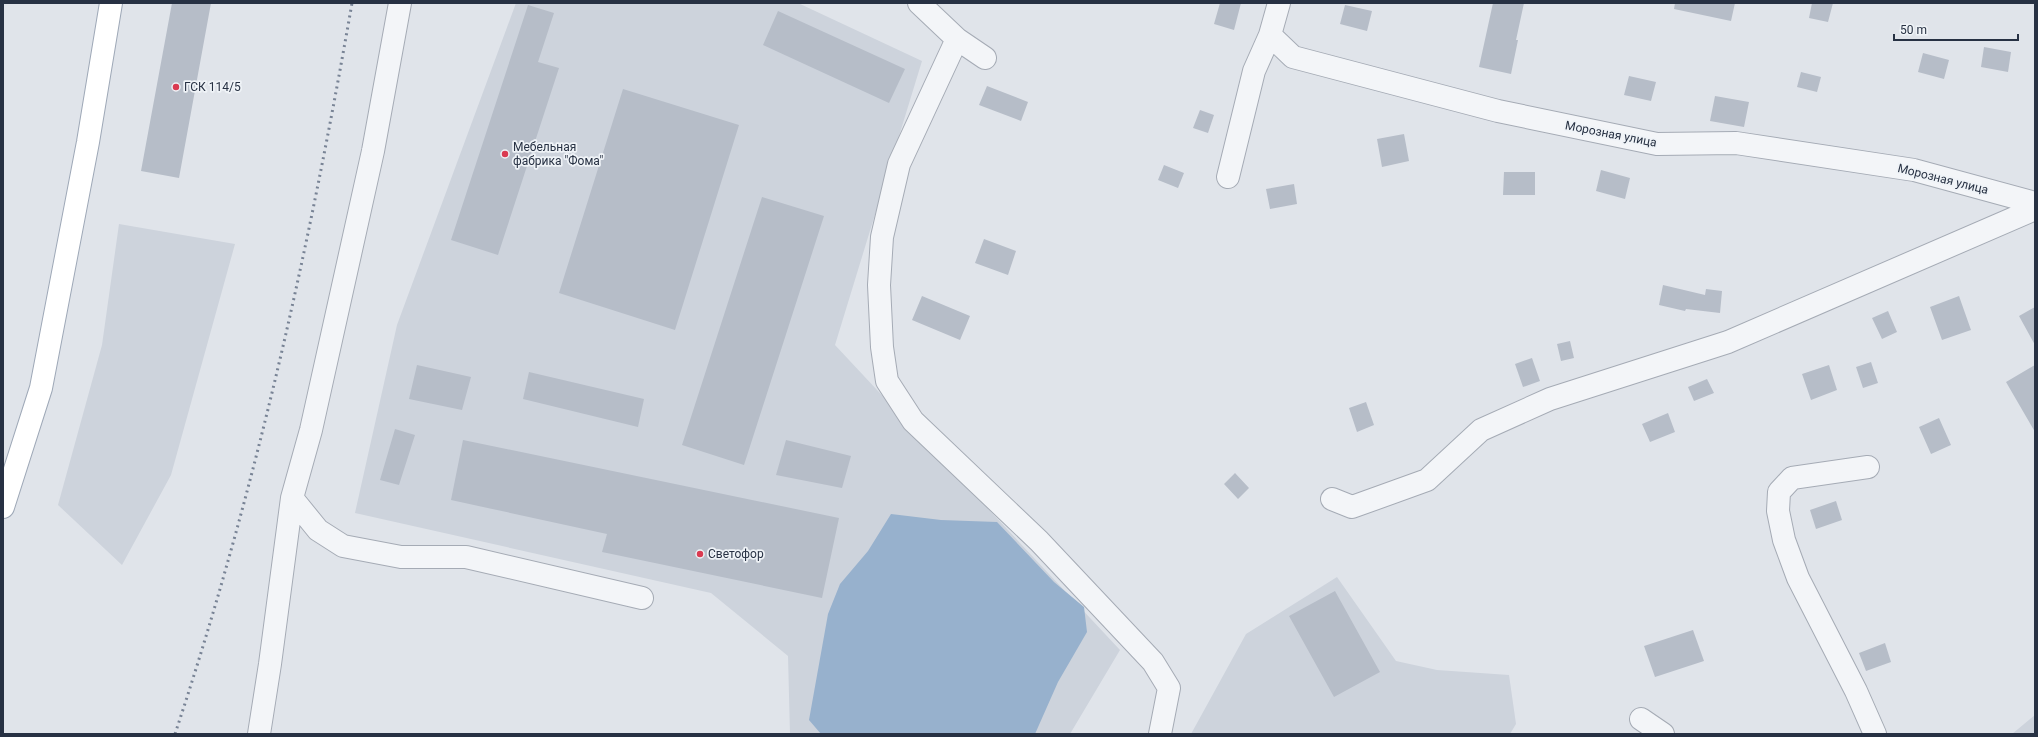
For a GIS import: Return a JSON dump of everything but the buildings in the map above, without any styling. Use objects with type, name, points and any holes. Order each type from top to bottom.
[{"type":"main road","points":[[3,507],[41,388],[87,149],[111,3]]},
{"type":"street","points":[[258,734],[270,664],[292,498],[311,430],[373,151],[400,3]]},
{"type":"street","points":[[919,3],[957,39],[985,58]]},
{"type":"street","points":[[1228,177],[1254,71],[1270,35],[1279,3]]},
{"type":"street","name":"Морозная улица","points":[[1270,35],[1293,57],[1498,111],[1657,144],[1736,143],[1914,170],[2035,203]]},
{"type":"street","points":[[957,39],[899,164],[882,237],[879,285],[882,347],[887,381],[913,421],[1039,541],[1153,662],[1169,688],[1160,734]]},
{"type":"street","points":[[1332,499],[1352,507],[1427,480],[1481,430],[1550,399],[1728,342],[2035,209]]},
{"type":"street","points":[[1868,467],[1792,478],[1779,492],[1778,511],[1784,540],[1798,578],[1853,684],[1875,734]]},
{"type":"street","points":[[292,498],[318,530],[343,546],[401,557],[466,557],[642,598]]},
{"type":"street","points":[[1641,719],[1662,734]]},
{"type":"shaded area","points":[[516,3],[798,3],[922,61],[835,345],[1120,650],[1070,734],[790,734],[788,656],[711,593],[355,513],[397,325]]},
{"type":"shaded area","points":[[119,224],[235,244],[171,475],[122,565],[58,505],[102,345]]},
{"type":"shaded area","points":[[1337,577],[1396,661],[1437,670],[1509,675],[1516,724],[1510,734],[1191,734],[1246,634]]},
{"type":"shaded area","points":[[2035,715],[2035,734],[2012,734]]},
{"type":"water","points":[[891,514],[941,520],[997,522],[1054,582],[1084,607],[1087,632],[1058,682],[1035,734],[821,734],[809,720],[828,614],[840,584],[868,551]]},
{"type":"railway","points":[[175,734],[204,644],[230,554],[277,372],[317,188],[352,3]]},
{"type":"place","name":"ГСК 114/5","points":[[176,87]]},
{"type":"place","name":"Мебельная фабрика \"Фома\"","points":[[505,154]]},
{"type":"place","name":"Светофор","points":[[700,554]]}]
